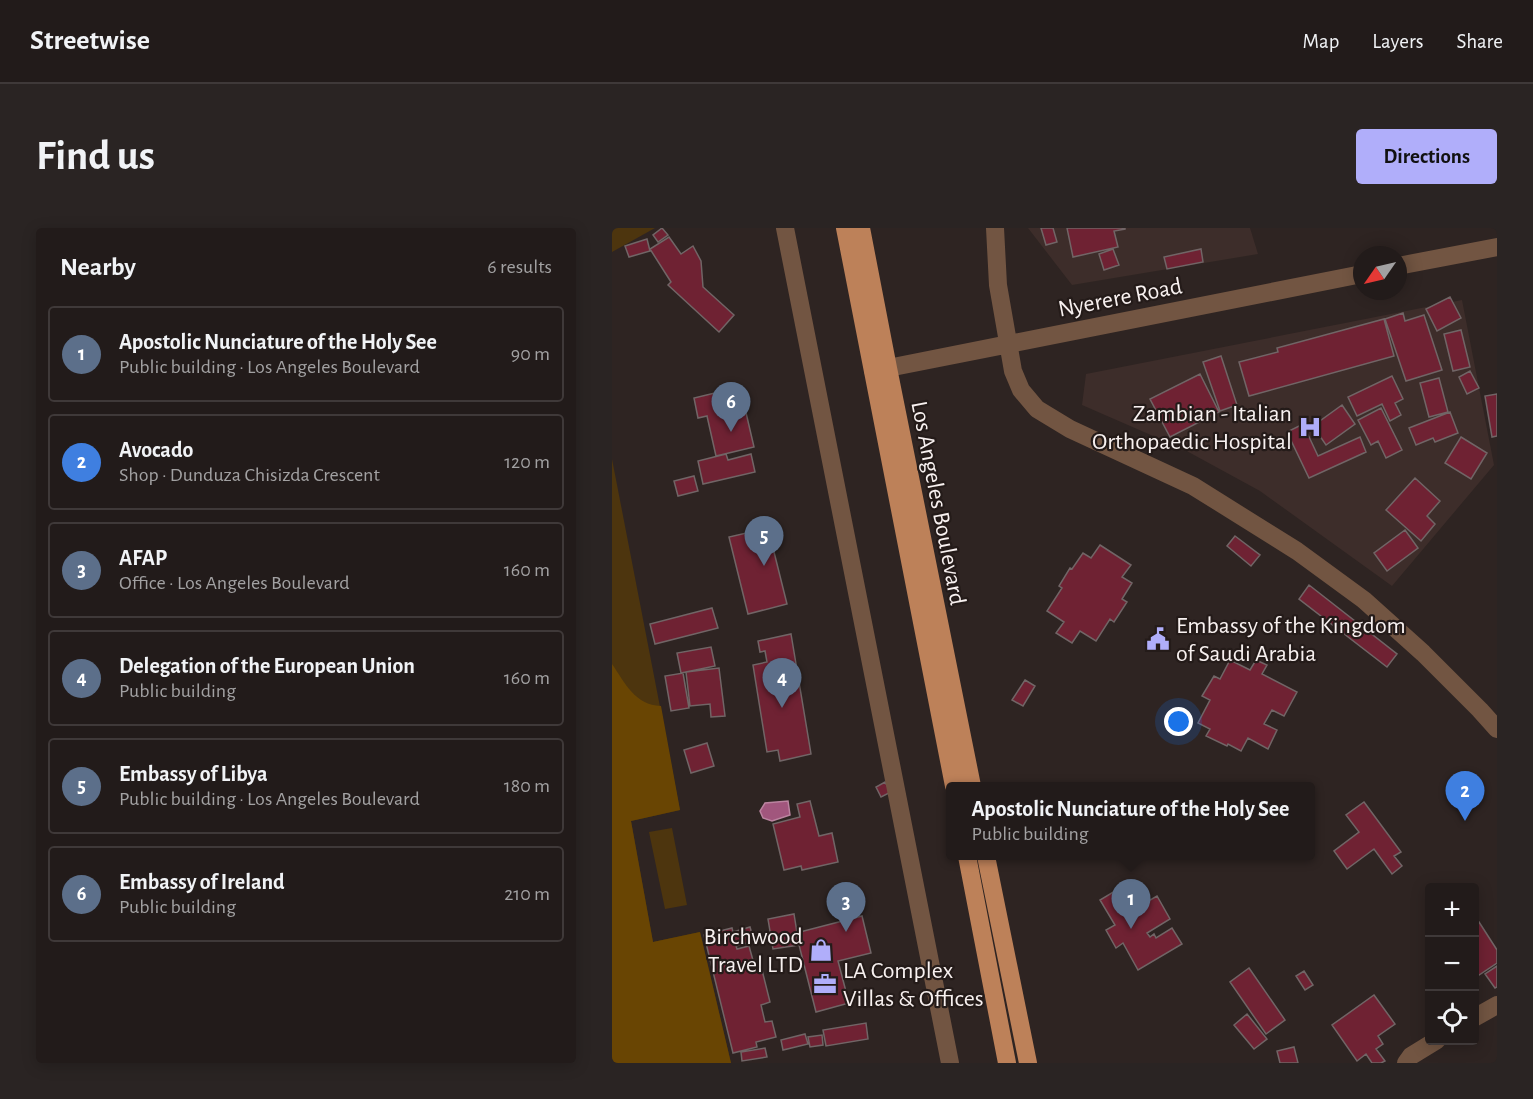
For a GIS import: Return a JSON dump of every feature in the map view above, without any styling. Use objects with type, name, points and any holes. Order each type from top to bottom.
[{"type":"main road","name":"Los Angeles Boulevard","points":[[845,228],[880,370],[971,782]]},
{"type":"main road","name":"Los Angeles Boulevard","points":[[861,228],[880,370],[953,782]]},
{"type":"main road","points":[[968,860],[1007,1063]]},
{"type":"main road","points":[[987,860],[1028,1063]]},
{"type":"street","points":[[785,228],[950,1063]]},
{"type":"street","points":[[995,228],[998,285],[1013,371],[1021,390],[1037,409],[1071,429],[1193,486],[1297,551],[1364,600],[1415,645],[1497,729]]},
{"type":"street","points":[[1407,264],[1497,247]]},
{"type":"street","name":"Nyerere Road","points":[[880,370],[1353,276]]},
{"type":"street","points":[[1479,1015],[1497,1005]]},
{"type":"street","points":[[1406,1063],[1411,1056],[1430,1045]]},
{"type":"shaded area","points":[[612,228],[655,228],[612,252]]},
{"type":"shaded area","points":[[1028,228],[1250,228],[1258,254],[1072,285]]},
{"type":"shaded area","name":"Zambian - Italian Orthopaedic Hospital","points":[[1462,300],[1494,465],[1392,586],[1260,491],[1183,449],[1082,405],[1086,374]]},
{"type":"shaded area","points":[[612,459],[680,810],[631,821],[653,942],[700,932],[731,1063],[612,1063]]},
{"type":"shaded area","points":[[612,664],[637,697],[652,705],[661,706],[680,810],[631,821],[653,942],[700,932],[731,1063],[612,1063]]},
{"type":"shaded area","points":[[788,801],[790,815],[772,821],[763,818],[760,811],[765,803]]},
{"type":"shaded area","points":[[672,828],[687,905],[665,909],[649,832]]},
{"type":"building","points":[[662,228],[668,235],[658,242],[653,235]]},
{"type":"building","points":[[1041,228],[1053,228],[1057,242],[1046,245]]},
{"type":"building","points":[[1067,228],[1125,229],[1114,231],[1118,247],[1073,257]]},
{"type":"building","points":[[669,237],[681,254],[693,246],[701,261],[703,287],[734,315],[719,332],[668,285],[671,282],[650,249]]},
{"type":"building","points":[[647,239],[650,251],[629,257],[625,246]]},
{"type":"building","points":[[1113,249],[1119,265],[1104,270],[1099,254]]},
{"type":"building","points":[[1201,249],[1203,262],[1167,269],[1164,257]]},
{"type":"building","points":[[1450,297],[1461,318],[1437,331],[1426,309]]},
{"type":"building","points":[[1403,313],[1405,321],[1424,315],[1442,370],[1406,381],[1385,319]]},
{"type":"building","points":[[1384,319],[1394,356],[1249,396],[1239,362],[1278,352],[1277,348]]},
{"type":"building","points":[[1461,330],[1470,367],[1453,371],[1444,334]]},
{"type":"building","points":[[1221,356],[1237,405],[1220,411],[1203,362]]},
{"type":"building","points":[[1470,371],[1479,388],[1467,394],[1459,377]]},
{"type":"building","points":[[1200,374],[1219,412],[1170,437],[1150,399]]},
{"type":"building","points":[[1392,376],[1403,399],[1395,403],[1401,415],[1390,421],[1382,404],[1357,416],[1348,397]]},
{"type":"building","points":[[1439,378],[1448,412],[1429,417],[1420,383]]},
{"type":"building","points":[[740,387],[754,447],[716,456],[707,416],[698,418],[694,398]]},
{"type":"building","points":[[1497,394],[1497,436],[1492,437],[1485,396]]},
{"type":"building","points":[[1342,405],[1355,424],[1326,445],[1313,426]]},
{"type":"building","points":[[1381,408],[1402,450],[1386,458],[1378,441],[1371,445],[1358,420]]},
{"type":"building","points":[[1450,412],[1458,433],[1435,442],[1433,438],[1416,445],[1409,428]]},
{"type":"building","points":[[1303,424],[1318,456],[1360,437],[1366,452],[1309,478],[1287,432]]},
{"type":"building","points":[[1461,437],[1487,453],[1471,479],[1445,463]]},
{"type":"building","points":[[726,454],[728,460],[751,454],[755,472],[703,484],[698,461]]},
{"type":"building","points":[[694,476],[698,491],[678,496],[674,481]]},
{"type":"building","points":[[1415,478],[1440,501],[1427,516],[1435,524],[1421,541],[1386,510]]},
{"type":"building","points":[[768,528],[787,604],[748,614],[729,537]]},
{"type":"building","points":[[1405,530],[1418,548],[1387,571],[1374,553]]},
{"type":"building","points":[[1235,536],[1260,555],[1251,566],[1227,546]]},
{"type":"building","points":[[1100,545],[1131,565],[1122,577],[1132,583],[1122,599],[1127,602],[1114,622],[1110,619],[1096,641],[1080,631],[1072,643],[1056,633],[1064,622],[1047,611],[1062,588],[1059,586],[1070,568],[1072,569],[1083,553],[1091,558]]},
{"type":"building","points":[[1309,585],[1397,654],[1387,667],[1299,599]]},
{"type":"building","points":[[712,608],[718,628],[655,644],[650,624]]},
{"type":"building","points":[[791,634],[811,754],[780,761],[778,750],[767,752],[753,665],[767,662],[765,651],[760,652],[758,641]]},
{"type":"building","points":[[711,647],[715,666],[681,673],[677,653]]},
{"type":"building","points":[[1230,660],[1250,670],[1256,660],[1267,665],[1262,674],[1297,692],[1284,716],[1272,710],[1264,724],[1277,730],[1268,749],[1248,738],[1241,751],[1228,744],[1227,746],[1206,736],[1210,729],[1198,723],[1210,700],[1202,696],[1214,676],[1220,679]]},
{"type":"building","points":[[719,668],[725,716],[711,717],[710,704],[690,706],[686,672]]},
{"type":"building","points":[[683,673],[689,708],[671,711],[665,676]]},
{"type":"building","points":[[1025,680],[1035,686],[1023,706],[1012,700]]},
{"type":"building","points":[[707,743],[714,766],[691,773],[684,750]]},
{"type":"building","points":[[885,782],[891,792],[881,797],[876,787]]},
{"type":"building","points":[[810,801],[819,836],[832,833],[838,862],[802,870],[801,866],[784,870],[773,824],[800,817],[797,804]]},
{"type":"building","points":[[1364,802],[1401,852],[1394,856],[1402,866],[1392,874],[1374,849],[1347,869],[1334,851],[1359,832],[1346,815]]},
{"type":"building","points":[[1120,888],[1133,910],[1157,896],[1170,919],[1147,933],[1150,937],[1154,934],[1156,938],[1172,928],[1182,944],[1138,970],[1123,943],[1116,948],[1106,930],[1115,925],[1100,900]]},
{"type":"building","points":[[794,914],[799,945],[773,949],[768,919]]},
{"type":"building","points":[[862,916],[871,953],[838,961],[849,1003],[816,1012],[796,933]]},
{"type":"building","points":[[1479,922],[1497,950],[1497,963],[1479,975]]},
{"type":"building","points":[[750,927],[754,941],[736,946],[737,949],[749,946],[754,964],[760,962],[770,1002],[761,1005],[765,1022],[772,1021],[776,1037],[756,1042],[757,1047],[733,1053],[704,935],[732,928],[733,932]]},
{"type":"building","points":[[1497,966],[1497,987],[1495,988],[1485,974]]},
{"type":"building","points":[[1249,968],[1285,1020],[1266,1034],[1230,982]]},
{"type":"building","points":[[1304,971],[1313,985],[1305,990],[1296,976]]},
{"type":"building","points":[[1374,995],[1395,1024],[1378,1036],[1383,1044],[1376,1049],[1385,1061],[1381,1063],[1372,1063],[1366,1054],[1357,1061],[1332,1025]]},
{"type":"building","points":[[1247,1014],[1267,1039],[1254,1049],[1234,1025]]},
{"type":"building","points":[[866,1023],[868,1039],[826,1046],[823,1030]]},
{"type":"building","points":[[805,1034],[808,1044],[783,1050],[781,1040]]},
{"type":"building","points":[[822,1035],[823,1045],[810,1047],[808,1037]]},
{"type":"building","points":[[1294,1047],[1298,1063],[1280,1063],[1277,1051]]},
{"type":"building","points":[[765,1048],[767,1057],[742,1061],[741,1052]]},
{"type":"place","name":"Zambian - Italian Orthopaedic Hospital","points":[[1310,427]]},
{"type":"place","name":"Embassy of Ireland","points":[[731,432]]},
{"type":"place","name":"Embassy of Libya","points":[[764,566]]},
{"type":"place","name":"Embassy of the Kingdom of Saudi Arabia","points":[[1158,639]]},
{"type":"place","name":"Delegation of the European Union","points":[[782,708]]},
{"type":"place","name":"Avocado","points":[[1465,821]]},
{"type":"place","name":"Apostolic Nunciature of the Holy See","points":[[1131,929]]},
{"type":"place","name":"AFAP","points":[[846,932]]},
{"type":"place","name":"Birchwood Travel LTD","points":[[821,950]]},
{"type":"place","name":"LA Complex Villas & Offices","points":[[825,984]]}]
